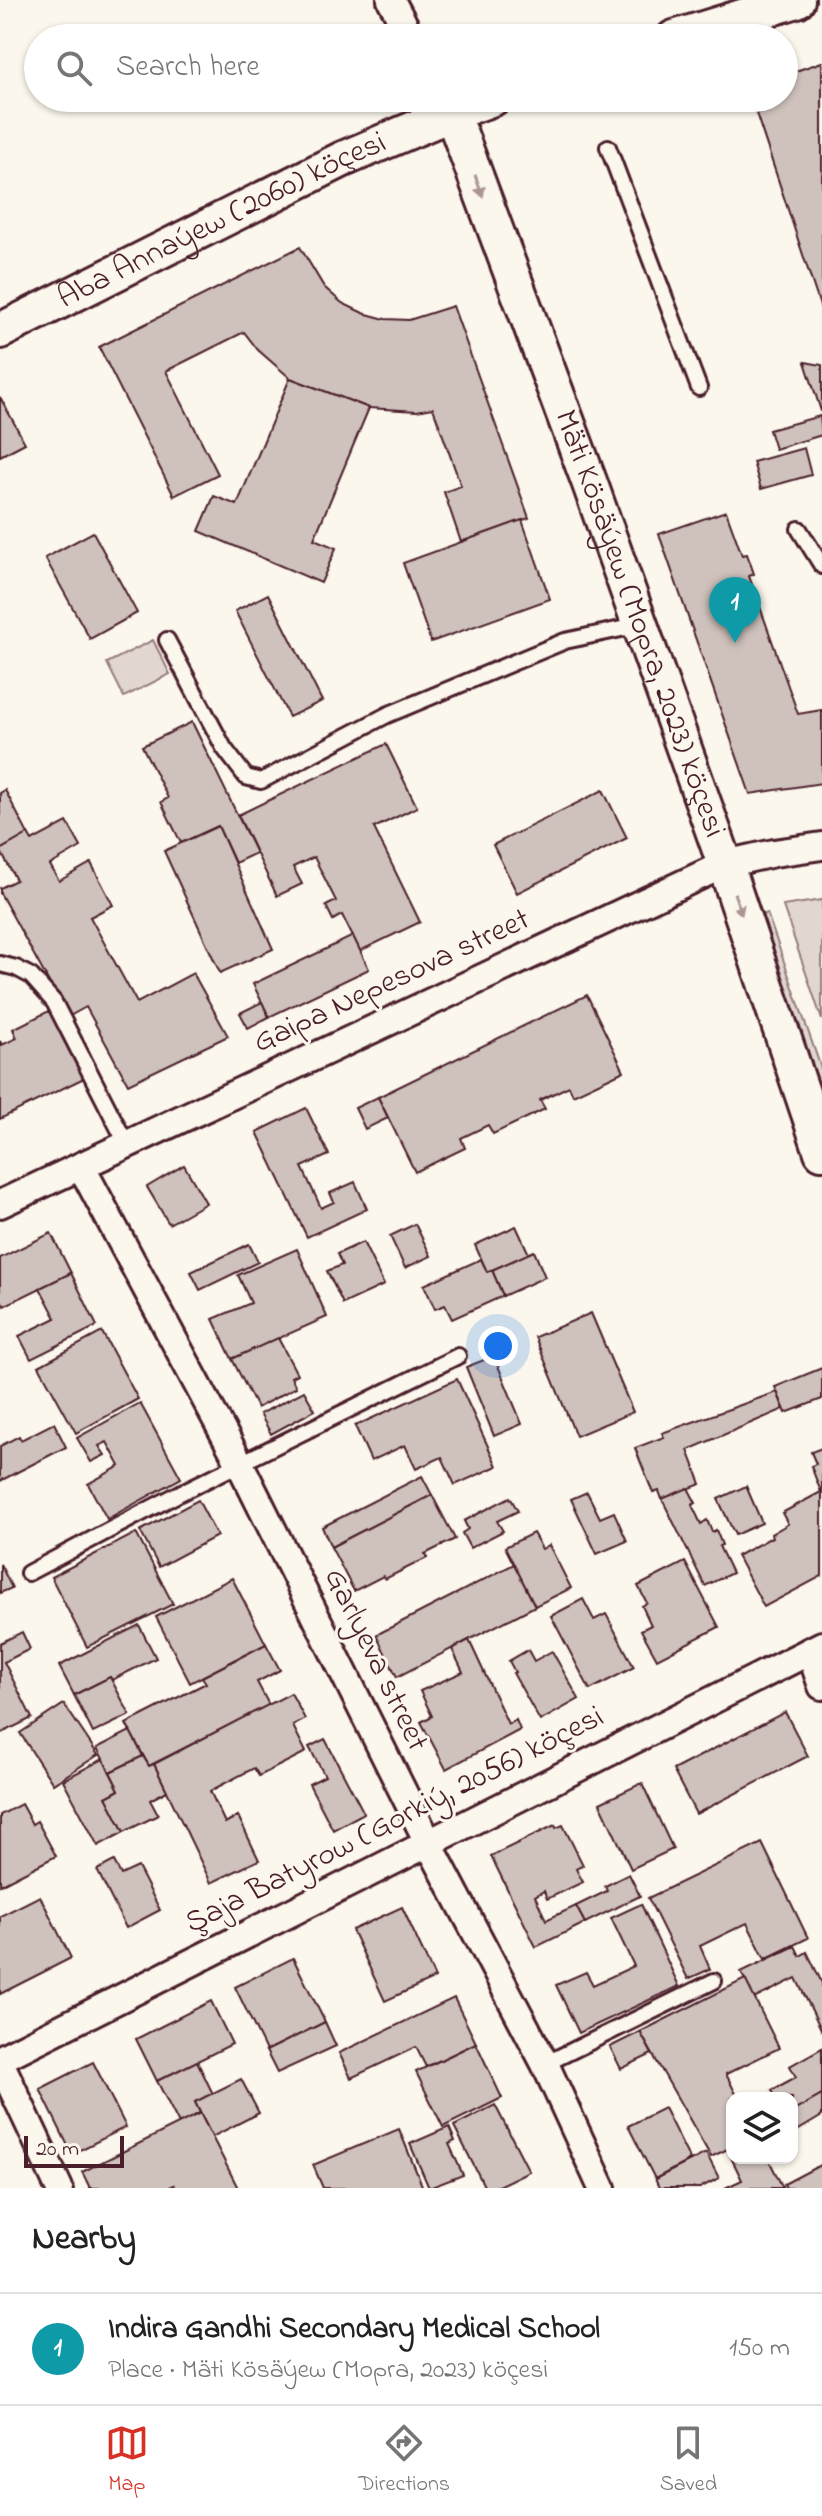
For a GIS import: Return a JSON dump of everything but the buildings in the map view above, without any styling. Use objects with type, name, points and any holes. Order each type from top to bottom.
[{"type":"street","points":[[391,0],[404,24]]},
{"type":"street","points":[[719,24],[797,0]]},
{"type":"street","name":"Aba Annaýew (2060) köçesi","points":[[0,331],[434,112]]},
{"type":"street","name":"Mäti Kösäýew (Mopra, 2023) köçesi","points":[[451,112],[590,484],[725,864],[822,1152]]},
{"type":"street","name":"Gaipa Nepesova street","points":[[0,1204],[725,864],[822,846]]},
{"type":"street","name":"Garlyeva street","points":[[81,1166],[240,1464],[428,1842],[545,2064],[602,2188]]},
{"type":"street","points":[[816,1648],[822,1686]]},
{"type":"street","name":"Şaja Batyrow (Gorkiý, 2056) köçesi","points":[[0,2061],[816,1648]]},
{"type":"street","points":[[0,2061],[59,2188]]},
{"type":"lane","points":[[608,147],[699,388]]},
{"type":"lane","points":[[799,529],[822,566]]},
{"type":"lane","points":[[167,640],[224,748],[246,777],[261,781],[387,715],[551,646],[640,625]]},
{"type":"lane","points":[[0,964],[31,976],[54,1002],[127,1145]]},
{"type":"lane","points":[[28,1573],[458,1356]]},
{"type":"lane","points":[[545,2064],[714,1981]]},
{"type":"shaded area","points":[[153,640],[170,674],[124,697],[107,663]]},
{"type":"shaded area","points":[[822,900],[822,1020],[783,906]]},
{"type":"shaded area","points":[[767,913],[822,1071],[822,1098],[759,916]]},
{"type":"place","name":"Indira Gandhi Secondary Medical School","points":[[735,643]]}]
